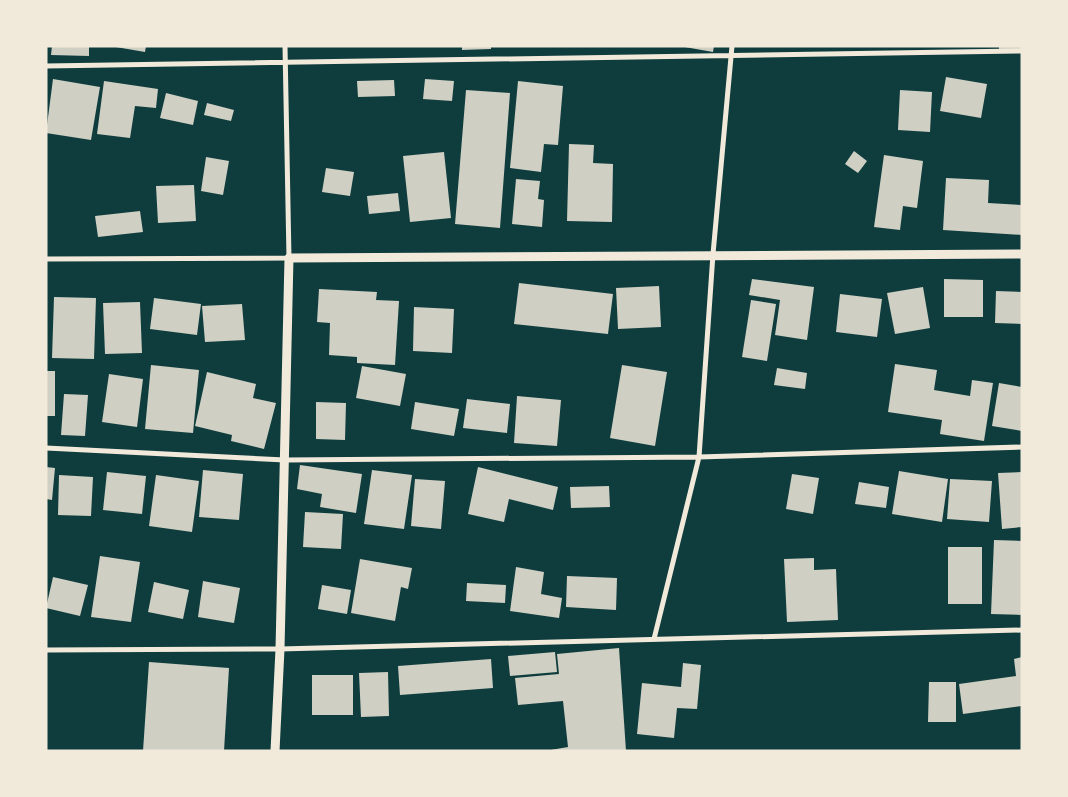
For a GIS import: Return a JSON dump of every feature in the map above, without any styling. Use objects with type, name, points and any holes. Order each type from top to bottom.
[{"type":"street","points":[[275,751],[280,649],[289,258],[286,46]]},
{"type":"street","points":[[654,640],[699,457],[713,254],[732,46]]},
{"type":"street","points":[[46,66],[1022,51]]},
{"type":"street","points":[[46,259],[713,254],[1022,254]]},
{"type":"street","points":[[46,448],[285,460],[699,457],[1022,447]]},
{"type":"street","points":[[46,650],[280,649],[1022,630]]},
{"type":"building","points":[[52,46],[89,46],[89,56],[51,55]]},
{"type":"building","points":[[110,46],[146,46],[145,52]]},
{"type":"building","points":[[462,46],[491,46],[491,49],[462,50]]},
{"type":"building","points":[[679,46],[714,46],[713,52]]},
{"type":"building","points":[[999,46],[1022,46],[1022,49],[999,50]]},
{"type":"building","points":[[946,77],[987,84],[981,118],[940,111]]},
{"type":"building","points":[[53,79],[100,87],[91,140],[46,133]]},
{"type":"building","points":[[425,79],[454,81],[452,101],[423,99]]},
{"type":"building","points":[[394,80],[395,96],[358,97],[357,81]]},
{"type":"building","points":[[104,81],[158,89],[156,108],[135,106],[130,138],[97,134]]},
{"type":"building","points":[[518,81],[563,86],[558,145],[544,144],[541,172],[510,168]]},
{"type":"building","points":[[466,90],[510,93],[500,228],[455,224]]},
{"type":"building","points":[[900,90],[932,92],[930,132],[898,130]]},
{"type":"building","points":[[166,93],[198,101],[193,125],[160,118]]},
{"type":"building","points":[[207,103],[234,110],[231,121],[204,115]]},
{"type":"building","points":[[569,144],[594,145],[593,163],[613,164],[612,222],[567,221]]},
{"type":"building","points":[[854,151],[867,161],[858,173],[845,164]]},
{"type":"building","points":[[444,152],[451,218],[410,222],[403,156]]},
{"type":"building","points":[[884,155],[923,161],[917,208],[903,206],[900,230],[874,227]]},
{"type":"building","points":[[206,157],[229,161],[223,195],[201,191]]},
{"type":"building","points":[[326,168],[354,172],[350,196],[322,192]]},
{"type":"building","points":[[946,178],[989,180],[988,203],[1022,205],[1022,235],[943,230]]},
{"type":"building","points":[[516,179],[540,181],[538,199],[544,200],[542,227],[512,224]]},
{"type":"building","points":[[194,185],[196,221],[158,223],[156,186]]},
{"type":"building","points":[[398,193],[400,211],[369,214],[367,196]]},
{"type":"building","points":[[140,211],[143,232],[98,237],[95,216]]},
{"type":"building","points":[[752,279],[814,287],[807,340],[775,335],[780,300],[749,295]]},
{"type":"building","points":[[944,279],[983,280],[983,317],[944,317]]},
{"type":"building","points":[[519,283],[613,294],[608,334],[514,324]]},
{"type":"building","points":[[659,286],[661,327],[618,329],[616,288]]},
{"type":"building","points":[[923,287],[930,328],[895,334],[887,293]]},
{"type":"building","points":[[319,289],[377,292],[376,300],[399,301],[395,365],[357,363],[357,357],[329,355],[330,323],[317,322]]},
{"type":"building","points":[[996,291],[1022,292],[1022,324],[995,323]]},
{"type":"building","points":[[840,294],[882,299],[877,337],[836,332]]},
{"type":"building","points":[[54,297],[96,298],[94,359],[52,358]]},
{"type":"building","points":[[154,298],[201,304],[197,335],[150,329]]},
{"type":"building","points":[[751,300],[776,304],[767,361],[742,357]]},
{"type":"building","points":[[140,302],[142,353],[105,354],[103,303]]},
{"type":"building","points":[[242,304],[245,340],[205,342],[202,306]]},
{"type":"building","points":[[414,307],[454,309],[452,353],[413,351]]},
{"type":"building","points":[[895,364],[937,370],[934,390],[970,396],[972,380],[993,383],[984,441],[940,434],[942,420],[888,412]]},
{"type":"building","points":[[151,365],[199,370],[193,433],[145,429]]},
{"type":"building","points":[[622,365],[667,372],[655,446],[610,438]]},
{"type":"building","points":[[362,366],[406,374],[400,406],[356,398]]},
{"type":"building","points":[[777,368],[807,373],[805,389],[774,385]]},
{"type":"building","points":[[46,371],[55,371],[55,416],[46,416]]},
{"type":"building","points":[[207,372],[256,384],[253,398],[276,403],[264,449],[231,441],[232,435],[195,426]]},
{"type":"building","points":[[109,374],[143,379],[137,427],[102,422]]},
{"type":"building","points":[[999,383],[1022,387],[1022,431],[992,426]]},
{"type":"building","points":[[64,394],[88,395],[85,436],[61,435]]},
{"type":"building","points":[[517,396],[561,400],[557,446],[514,443]]},
{"type":"building","points":[[467,399],[510,404],[507,433],[463,428]]},
{"type":"building","points":[[316,402],[346,403],[345,440],[316,439]]},
{"type":"building","points":[[415,402],[459,409],[454,436],[411,429]]},
{"type":"building","points":[[300,465],[362,474],[356,513],[320,507],[322,494],[297,489]]},
{"type":"building","points":[[46,467],[55,468],[52,500],[46,499]]},
{"type":"building","points":[[478,467],[558,487],[553,510],[509,499],[504,522],[468,514]]},
{"type":"building","points":[[203,470],[243,474],[239,520],[199,517]]},
{"type":"building","points":[[372,470],[412,475],[404,529],[364,524]]},
{"type":"building","points":[[899,471],[948,479],[942,522],[892,514]]},
{"type":"building","points":[[107,472],[146,476],[142,514],[103,510]]},
{"type":"building","points":[[1022,472],[1022,527],[1002,529],[998,473]]},
{"type":"building","points":[[792,474],[819,478],[813,514],[786,509]]},
{"type":"building","points":[[59,475],[93,477],[91,516],[58,515]]},
{"type":"building","points":[[156,475],[199,481],[192,532],[149,526]]},
{"type":"building","points":[[415,479],[445,481],[441,529],[411,526]]},
{"type":"building","points":[[950,479],[992,481],[989,522],[947,519]]},
{"type":"building","points":[[859,482],[889,487],[886,508],[855,504]]},
{"type":"building","points":[[609,486],[610,507],[571,508],[570,487]]},
{"type":"building","points":[[305,512],[343,514],[341,549],[303,547]]},
{"type":"building","points":[[994,540],[1022,541],[1022,615],[991,614]]},
{"type":"building","points":[[948,547],[982,547],[982,604],[948,604]]},
{"type":"building","points":[[100,556],[140,562],[131,622],[91,617]]},
{"type":"building","points":[[814,558],[814,570],[836,569],[838,620],[787,622],[784,559]]},
{"type":"building","points":[[360,559],[412,568],[408,589],[401,587],[395,621],[351,613]]},
{"type":"building","points":[[516,567],[544,572],[541,594],[562,598],[559,618],[510,611]]},
{"type":"building","points":[[567,576],[617,578],[616,610],[566,607]]},
{"type":"building","points":[[53,577],[88,585],[80,616],[46,608]]},
{"type":"building","points":[[203,581],[240,588],[234,623],[198,617]]},
{"type":"building","points":[[154,582],[189,590],[183,619],[148,612]]},
{"type":"building","points":[[467,583],[506,585],[505,603],[466,601]]},
{"type":"building","points":[[322,585],[351,590],[347,614],[318,609]]},
{"type":"building","points":[[619,648],[626,751],[545,751],[568,747],[563,701],[518,705],[515,678],[559,674],[557,654]]},
{"type":"building","points":[[555,652],[557,672],[510,676],[508,656]]},
{"type":"building","points":[[1022,657],[1022,706],[963,714],[959,684],[1016,676],[1014,659]]},
{"type":"building","points":[[491,659],[493,688],[400,695],[398,666]]},
{"type":"building","points":[[149,662],[229,668],[224,751],[143,751]]},
{"type":"building","points":[[683,663],[701,665],[697,709],[677,708],[674,738],[637,734],[642,683],[681,687]]},
{"type":"building","points":[[388,672],[389,716],[361,717],[359,673]]},
{"type":"building","points":[[312,675],[353,675],[353,715],[312,715]]},
{"type":"building","points":[[929,682],[956,682],[956,722],[928,722]]}]
